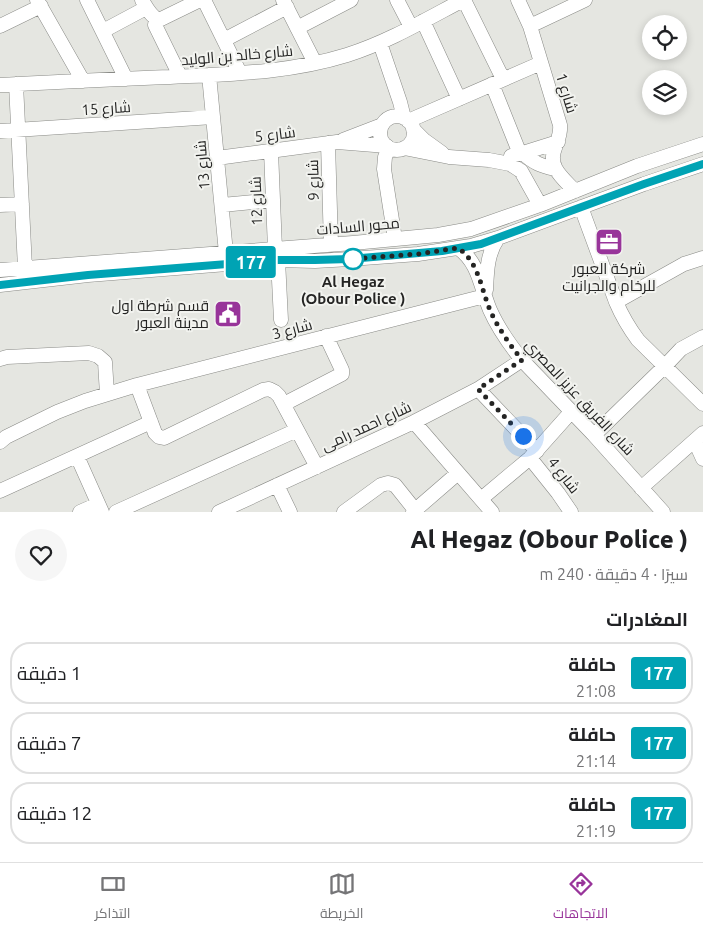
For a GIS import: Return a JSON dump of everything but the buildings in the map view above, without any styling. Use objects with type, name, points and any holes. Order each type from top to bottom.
[{"type":"street","points":[[87,0],[126,79]]},
{"type":"street","points":[[156,20],[161,20],[200,0]]},
{"type":"street","points":[[204,0],[240,73]]},
{"type":"street","points":[[397,0],[417,24],[459,98]]},
{"type":"street","points":[[463,0],[498,82],[525,156],[531,189]]},
{"type":"street","name":"شارع خالد بن الوليد","points":[[0,85],[209,75],[288,68],[346,55],[380,43],[463,0]]},
{"type":"street","name":"شارع 1","points":[[518,0],[530,26],[560,125],[558,142],[553,155],[555,169]]},
{"type":"street","points":[[530,26],[585,0]]},
{"type":"street","points":[[298,28],[343,2]]},
{"type":"street","points":[[0,26],[39,3],[83,81]]},
{"type":"street","points":[[224,40],[285,3],[315,63]]},
{"type":"street","points":[[103,31],[144,4],[156,20],[155,25],[180,76]]},
{"type":"street","points":[[380,43],[408,123],[412,140],[404,148]]},
{"type":"street","points":[[408,123],[459,98],[541,63]]},
{"type":"street","name":"شارع 13","points":[[209,75],[226,253]]},
{"type":"street","points":[[16,84],[25,268]]},
{"type":"street","points":[[449,157],[436,149],[400,116],[393,116],[382,125],[380,134],[383,143],[394,149],[404,148],[449,157],[489,160],[516,167],[521,171],[540,205]]},
{"type":"street","name":"شارع 15","points":[[0,132],[214,117]]},
{"type":"street","name":"شارع 5","points":[[333,143],[382,125]]},
{"type":"street","points":[[489,160],[525,156],[558,142]]},
{"type":"street","name":"شارع 5","points":[[217,158],[333,143],[388,147]]},
{"type":"street","name":"شارع 9","points":[[331,245],[333,143]]},
{"type":"street","name":"محور السادات","points":[[3,285],[276,254],[314,246],[438,235],[471,229],[540,205],[637,166],[703,144]]},
{"type":"street","points":[[388,147],[384,169],[395,239]]},
{"type":"street","name":"شارع 12","points":[[270,151],[281,320]]},
{"type":"street","points":[[668,155],[669,168],[676,173]]},
{"type":"street","points":[[525,156],[555,169],[575,191]]},
{"type":"street","name":"محور السادات","points":[[3,270],[226,253],[276,254],[315,260],[418,254],[458,248],[481,244],[703,164]]},
{"type":"street","points":[[637,166],[645,176],[644,184]]},
{"type":"street","points":[[222,205],[273,200]]},
{"type":"street","points":[[0,205],[22,204]]},
{"type":"street","points":[[581,207],[616,302],[626,322],[638,340],[703,404]]},
{"type":"street","name":"شارع الفريق عزيز المصري","points":[[485,296],[488,257],[498,238]]},
{"type":"street","points":[[350,259],[347,256],[346,248],[353,243]]},
{"type":"street","points":[[314,246],[318,250],[318,256],[315,260]]},
{"type":"street","name":"شارع الفريق عزيز المصري","points":[[458,248],[464,251],[472,261],[496,323],[522,360],[663,512]]},
{"type":"street","points":[[616,302],[684,264],[703,258]]},
{"type":"street","points":[[3,270],[3,285]]},
{"type":"street","name":"شارع 3","points":[[0,442],[6,437],[57,412],[107,394],[485,296]]},
{"type":"street","points":[[284,404],[342,374],[342,370],[326,336]]},
{"type":"street","points":[[594,436],[681,349],[703,337]]},
{"type":"street","points":[[0,359],[7,357],[89,353],[98,356],[105,362],[107,394]]},
{"type":"street","name":"شارع احمد رامى","points":[[219,512],[414,422],[478,389],[522,360]]},
{"type":"street","points":[[137,385],[156,433],[159,437],[164,438],[263,390],[269,389],[275,392],[284,404],[316,467]]},
{"type":"street","name":"شارع 4","points":[[478,389],[533,455],[571,512]]},
{"type":"street","points":[[481,500],[533,455],[572,412]]},
{"type":"street","points":[[0,491],[151,422]]},
{"type":"street","points":[[414,422],[492,512]]},
{"type":"street","points":[[116,512],[297,430]]},
{"type":"street","points":[[641,488],[700,436]]},
{"type":"street","points":[[700,436],[698,448],[703,459]]},
{"type":"street","points":[[77,456],[100,508],[80,512]]},
{"type":"street","points":[[344,512],[381,485],[388,483],[395,485],[414,511],[458,473]]},
{"type":"street","points":[[277,485],[290,512]]},
{"type":"bus line","name":"177","points":[[0,285],[88,275],[278,260],[350,259],[442,251],[481,244],[703,164]]},
{"type":"place","name":"شركة العبور للرخام والجرانيت","points":[[609,242]]},
{"type":"place","name":"Al Hegaz (Obour Police )","points":[[353,259]]},
{"type":"place","name":"قسم شرطة اول مدينة العبور","points":[[228,314]]},
{"type":"route","points":[[353,259],[350,259],[418,254],[458,248],[464,251],[475,267],[496,323],[522,360],[478,389],[523,436]]}]
